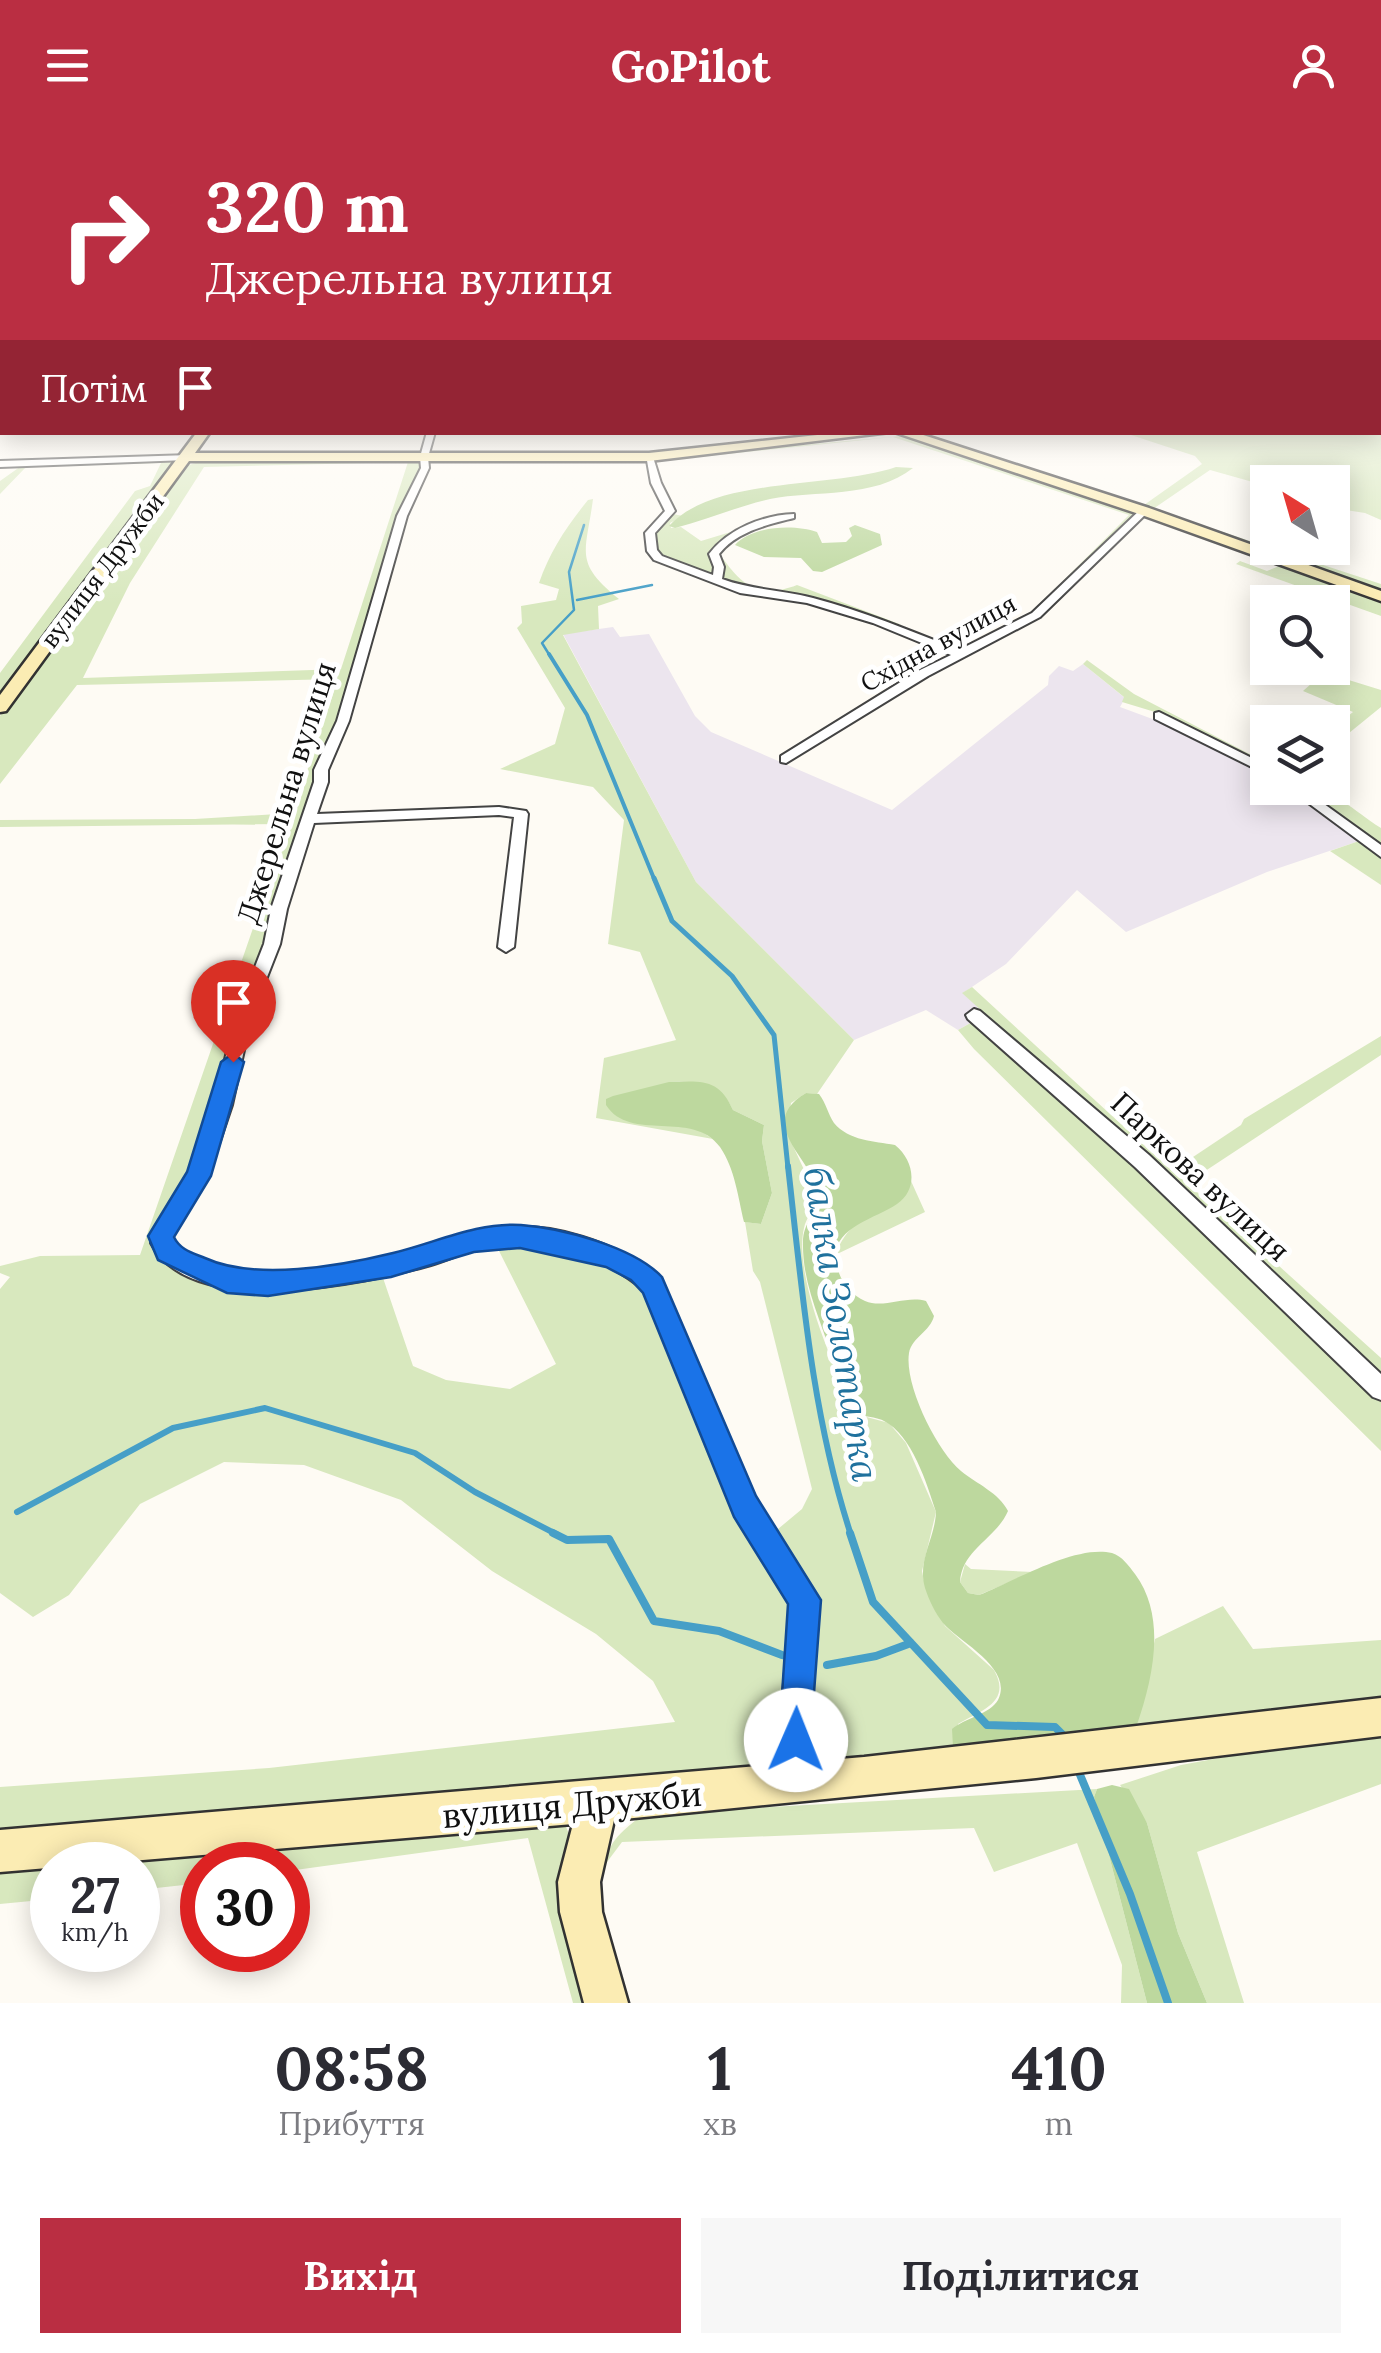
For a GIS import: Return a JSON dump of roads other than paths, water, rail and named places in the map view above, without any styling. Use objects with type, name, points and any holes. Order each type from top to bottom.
[{"type":"street","name":"вулиця Дружби","points":[[0,708],[202,435]]},
{"type":"street","name":"Джерельна вулиця","points":[[430,435],[424,457],[426,468],[402,516],[343,721],[321,770],[321,782],[272,944],[243,1018],[217,1122],[198,1176],[161,1236],[161,1243],[175,1258],[227,1281],[268,1284],[391,1266],[498,1236],[554,1241],[611,1256],[640,1272],[653,1286],[745,1506],[804,1600],[795,1706],[802,1784]]},
{"type":"street","points":[[0,464],[187,456],[649,457],[856,435]]},
{"type":"street","points":[[909,435],[1144,511],[1381,596]]},
{"type":"street","points":[[649,457],[656,484],[670,511],[652,530],[652,551],[676,568],[754,593],[818,602],[912,632],[958,654]]},
{"type":"street","points":[[0,478],[13,463]]},
{"type":"street","name":"Східна вулиця","points":[[786,759],[958,654],[1036,614],[1144,511]]},
{"type":"street","points":[[717,580],[719,567],[714,554],[721,543],[742,531],[790,516]]},
{"type":"street","points":[[1159,716],[1250,762]]},
{"type":"street","points":[[1317,805],[1381,852]]},
{"type":"street","points":[[307,820],[499,811],[521,814],[506,947]]},
{"type":"street","name":"Паркова вулиця","points":[[974,1015],[1142,1161],[1381,1389]]},
{"type":"street","name":"вулиця Дружби","points":[[0,1852],[802,1784],[1033,1761],[1381,1717]]},
{"type":"street","points":[[598,1803],[579,1882],[581,1912],[606,2003]]},
{"type":"waterway","name":"балка Золотарка","points":[[550,656],[542,643],[574,610],[569,572],[584,525]]},
{"type":"waterway","name":"балка Золотарка","points":[[577,600],[652,585]]},
{"type":"waterway","name":"балка Золотарка","points":[[549,654],[587,715],[655,881]]},
{"type":"waterway","name":"балка Золотарка","points":[[654,878],[672,921],[732,976],[774,1035],[788,1168]]},
{"type":"waterway","name":"балка Золотарка","points":[[788,1166],[818,1399],[851,1535]]},
{"type":"waterway","points":[[17,1512],[173,1428],[265,1408],[415,1453],[475,1492],[558,1535]]},
{"type":"waterway","points":[[553,1533],[567,1540],[609,1539],[654,1621],[719,1631],[782,1655]]},
{"type":"waterway","name":"балка Золотарка","points":[[850,1533],[873,1602],[911,1643]]},
{"type":"waterway","points":[[827,1665],[876,1656],[911,1643]]},
{"type":"waterway","name":"балка Золотарка","points":[[911,1643],[987,1725],[1055,1727],[1065,1737]]},
{"type":"waterway","name":"балка Золотарка","points":[[1078,1770],[1130,1894],[1168,2003]]}]
